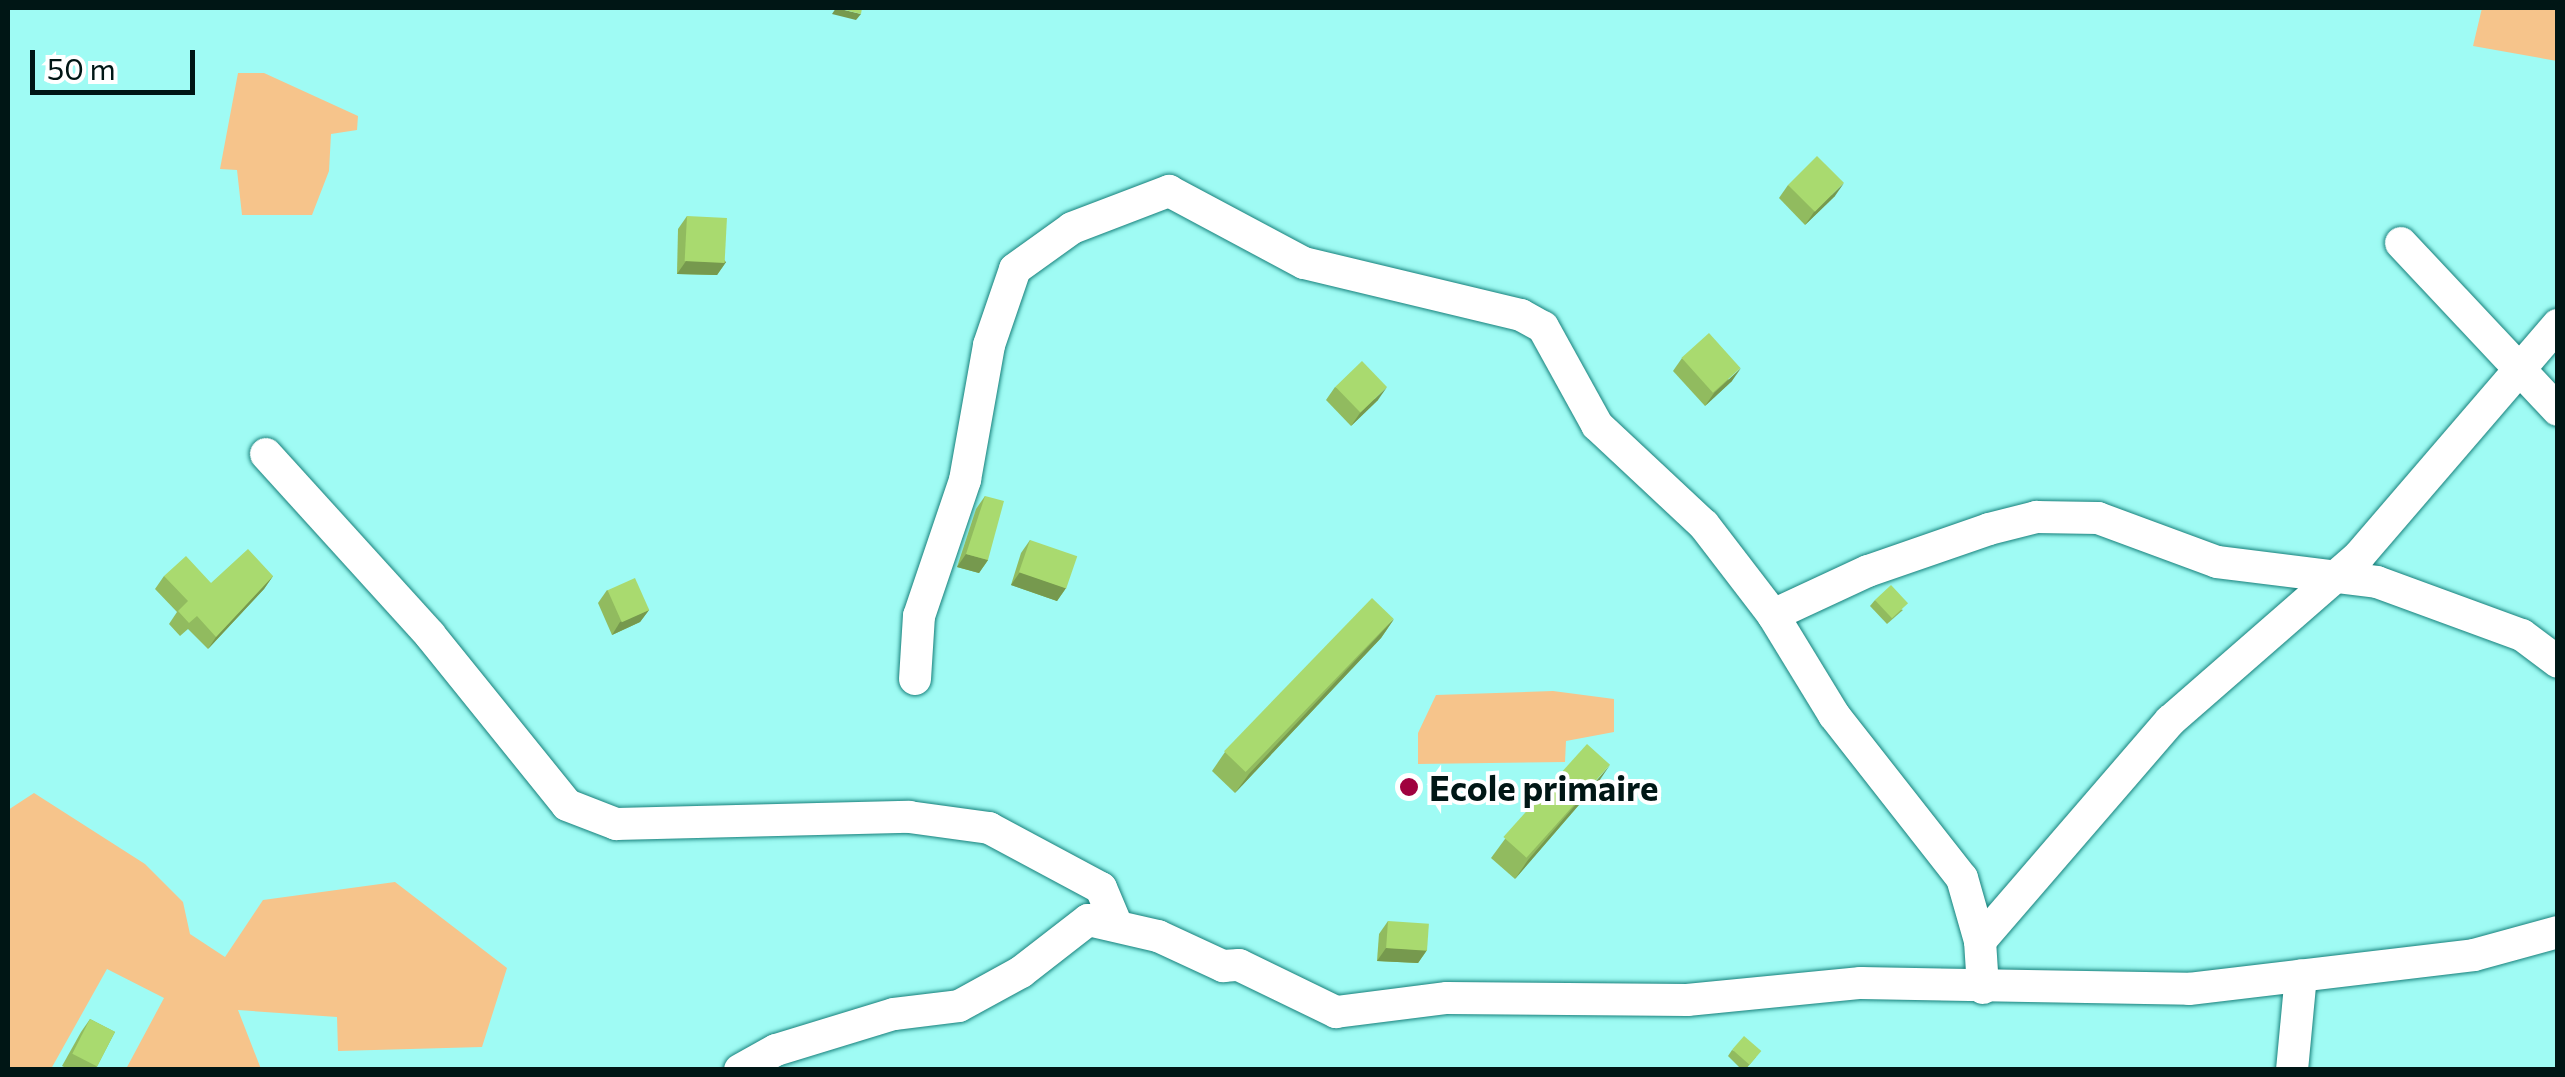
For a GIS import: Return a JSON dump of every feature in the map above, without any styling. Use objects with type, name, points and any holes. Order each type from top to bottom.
[{"type":"street","points":[[915,679],[919,616],[965,480],[989,346],[1015,269],[1072,228],[1169,190],[1304,263],[1521,316],[1542,327],[1597,425],[1704,525],[1773,615],[1834,715],[1962,878],[1980,941],[1983,988]]},
{"type":"street","points":[[2401,243],[2558,410]]},
{"type":"street","points":[[1980,941],[2170,721],[2340,574],[2516,366],[2558,325]]},
{"type":"street","points":[[266,454],[430,635],[567,805],[616,824],[909,818],[990,828],[1101,888],[1117,926]]},
{"type":"street","points":[[1773,615],[1868,571],[2036,518],[2098,518],[2216,562],[2340,574],[2522,635],[2558,662]]},
{"type":"street","points":[[740,1070],[776,1050],[894,1014],[960,1006],[1021,972],[1088,920],[1158,936],[1223,966],[1239,965],[1336,1012],[1447,998],[1687,1000],[1861,983],[2189,989],[2474,955],[2558,932]]},
{"type":"street","points":[[2292,1070],[2302,975]]},
{"type":"shaded area","points":[[2482,8],[2557,8],[2557,61],[2473,46]]},
{"type":"shaded area","points":[[238,73],[264,73],[358,116],[357,130],[331,134],[329,171],[312,215],[242,215],[237,170],[220,169]]},
{"type":"shaded area","points":[[1553,691],[1614,699],[1614,732],[1566,741],[1565,762],[1418,764],[1418,733],[1436,695]]},
{"type":"shaded area","points":[[34,793],[145,864],[183,902],[190,934],[225,957],[263,900],[395,882],[507,968],[482,1047],[338,1051],[337,1017],[238,1010],[261,1069],[126,1069],[164,998],[107,969],[51,1069],[8,1069],[8,810]]},
{"type":"building","points":[[837,8],[862,8],[861,14]]},
{"type":"building","points":[[1817,156],[1844,183],[1815,212],[1788,185]]},
{"type":"building","points":[[687,216],[727,218],[725,263],[685,261]]},
{"type":"building","points":[[1709,333],[1740,368],[1713,393],[1682,358]]},
{"type":"building","points":[[1362,361],[1387,387],[1360,413],[1335,387]]},
{"type":"building","points":[[985,496],[1004,501],[988,560],[966,554]]},
{"type":"building","points":[[1030,540],[1077,556],[1066,588],[1019,572]]},
{"type":"building","points":[[248,549],[273,576],[216,637],[197,616],[189,623],[178,611],[188,601],[164,576],[186,556],[211,583]]},
{"type":"building","points":[[635,578],[649,610],[622,622],[608,590]]},
{"type":"building","points":[[1891,585],[1908,603],[1892,618],[1875,600]]},
{"type":"building","points":[[1372,598],[1394,619],[1246,772],[1224,751]]},
{"type":"building","points":[[1587,744],[1610,765],[1526,858],[1503,837]]},
{"type":"building","points":[[1388,921],[1429,924],[1427,951],[1386,948]]},
{"type":"building","points":[[90,1019],[115,1032],[97,1066],[72,1054]]},
{"type":"building","points":[[1744,1036],[1761,1051],[1750,1065],[1732,1050]]},
{"type":"place","name":"Ecole primaire","points":[[1409,787]]}]
